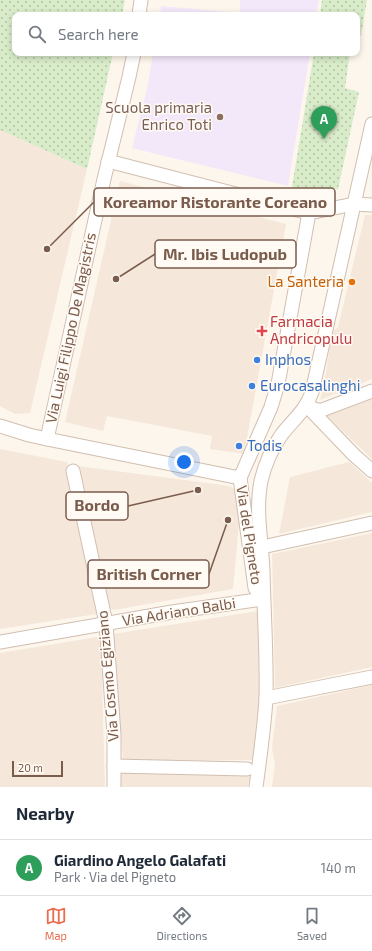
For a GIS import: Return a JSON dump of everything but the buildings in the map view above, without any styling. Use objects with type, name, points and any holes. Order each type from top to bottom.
[{"type":"street","points":[[140,12],[141,0]]},
{"type":"street","name":"Via Luigi Filippo De Magistris","points":[[47,439],[108,161],[133,56]]},
{"type":"street","name":"Via del Pigneto","points":[[256,787],[263,736],[266,698],[266,647],[259,503],[260,492],[263,475],[270,454],[283,433],[307,406],[314,385],[372,124]]},
{"type":"street","points":[[108,161],[309,213],[354,204],[372,205]]},
{"type":"street","name":"Via del Pigneto","points":[[263,599],[256,588],[240,478],[271,407],[278,384],[309,213]]},
{"type":"street","points":[[307,406],[317,410],[322,410],[372,391]]},
{"type":"street","points":[[307,406],[354,455],[372,471]]},
{"type":"street","points":[[0,426],[47,439],[240,478]]},
{"type":"street","name":"Via Cosmo Egiziano","points":[[73,471],[106,624],[114,735],[114,787]]},
{"type":"street","points":[[262,547],[372,523]]},
{"type":"street","name":"Via Adriano Balbi","points":[[0,642],[172,612],[263,599]]},
{"type":"street","points":[[266,698],[372,677]]},
{"type":"street","points":[[114,766],[247,769]]},
{"type":"shaded area","points":[[240,0],[319,0],[317,12],[240,12]]},
{"type":"shaded area","points":[[161,6],[229,12],[160,12]]},
{"type":"shaded area","name":"Scuola primaria Enrico Toti","points":[[153,56],[310,56],[288,186],[132,148],[148,85]]},
{"type":"shaded area","points":[[0,130],[87,169],[30,413],[15,414],[0,406]]},
{"type":"shaded area","points":[[120,181],[286,224],[244,454],[210,449],[212,436],[107,416],[103,431],[65,422]]},
{"type":"shaded area","points":[[365,215],[372,215],[372,379],[320,400],[324,386],[332,332],[338,327]]},
{"type":"shaded area","points":[[372,398],[372,459],[327,416]]},
{"type":"shaded area","points":[[0,449],[67,462],[97,614],[0,629]]},
{"type":"shaded area","points":[[349,462],[372,483],[372,512],[279,534],[290,477]]},
{"type":"shaded area","points":[[78,466],[223,485],[231,487],[235,490],[240,514],[233,589],[114,610],[108,607]]},
{"type":"shaded area","points":[[372,533],[372,667],[275,688],[272,554]]},
{"type":"shaded area","points":[[258,611],[259,695],[253,760],[123,761],[113,634]]},
{"type":"shaded area","points":[[97,637],[101,643],[105,787],[0,787],[0,653]]},
{"type":"shaded area","points":[[372,685],[372,787],[272,787],[275,764],[272,748],[277,706]]},
{"type":"shaded area","points":[[121,772],[250,774],[248,787],[120,787]]},
{"type":"green space","points":[[0,0],[125,0],[123,12],[12,12],[12,56],[112,56],[87,169],[0,130]]},
{"type":"green space","points":[[322,0],[367,0],[361,36],[360,12],[320,12]]},
{"type":"green space","points":[[314,56],[350,56],[345,88],[359,92],[338,189],[312,192],[292,187]]},
{"type":"place","name":"Scuola primaria Enrico Toti","points":[[220,117]]},
{"type":"place","name":"Giardino Angelo Galafati","points":[[324,139]]},
{"type":"place","name":"Koreamor Ristorante Coreano","points":[[47,249]]},
{"type":"place","name":"Mr. Ibis Ludopub","points":[[116,279]]},
{"type":"place","name":"La Santeria","points":[[352,282]]},
{"type":"place","name":"Farmacia Andricopulu","points":[[262,331]]},
{"type":"place","name":"Inphos","points":[[257,360]]},
{"type":"place","name":"Eurocasalinghi","points":[[252,386]]},
{"type":"place","name":"Todis","points":[[239,446]]},
{"type":"place","name":"Bordo","points":[[198,490]]},
{"type":"place","name":"British Corner","points":[[228,520]]}]
